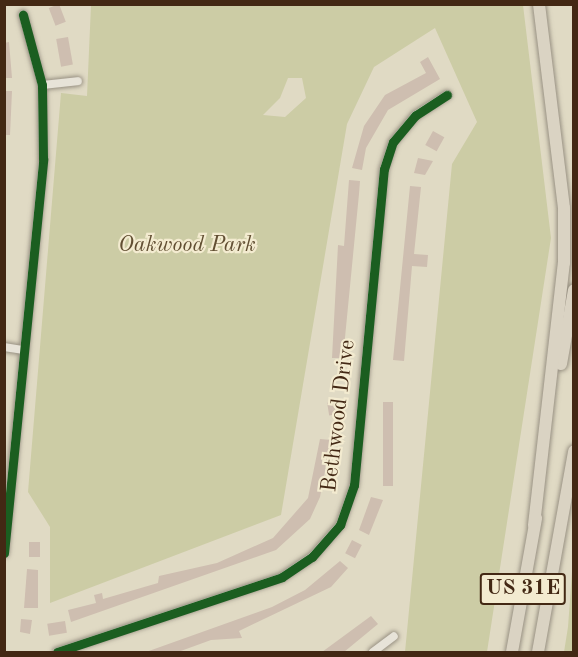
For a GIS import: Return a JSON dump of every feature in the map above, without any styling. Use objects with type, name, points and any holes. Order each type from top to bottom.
[{"type":"highway","points":[[534,525],[564,263],[564,208],[539,4]]},
{"type":"highway","name":"US 31E","points":[[512,652],[573,290]]},
{"type":"highway","name":"US 31E","points":[[538,652],[573,451]]},
{"type":"street","points":[[4,553],[43,159],[42,85],[22,15]]},
{"type":"street","points":[[42,85],[78,81]]},
{"type":"street","name":"Bethwood Drive","points":[[57,652],[282,577],[312,557],[340,525],[354,485],[384,169],[393,142],[416,115],[447,95]]},
{"type":"street","points":[[4,347],[24,350]]},
{"type":"street","points":[[373,652],[394,636]]},
{"type":"green space","name":"Oakwood Park","points":[[91,5],[523,5],[551,238],[487,652],[405,652],[452,164],[477,122],[435,28],[374,67],[347,124],[281,515],[50,603],[50,527],[28,492],[61,93],[87,96]],"holes":[[[288,78],[302,78],[306,98],[285,117],[263,115],[280,98]]]},
{"type":"green space","points":[[573,558],[573,652],[564,652],[568,627]]},
{"type":"building","points":[[59,4],[66,22],[56,26],[49,8]]},
{"type":"building","points":[[68,37],[73,65],[61,67],[56,39]]},
{"type":"building","points":[[9,42],[12,78],[4,78],[4,43]]},
{"type":"building","points":[[428,57],[440,79],[388,110],[366,148],[362,170],[352,168],[364,126],[385,95],[426,73],[420,62]]},
{"type":"building","points":[[4,91],[12,91],[10,135],[4,135]]},
{"type":"building","points":[[433,131],[444,137],[437,151],[425,145]]},
{"type":"building","points":[[418,158],[433,161],[425,175],[414,173]]},
{"type":"building","points":[[349,180],[360,181],[359,194],[343,358],[332,358],[338,245],[344,246]]},
{"type":"building","points":[[410,186],[421,187],[414,254],[428,255],[427,267],[412,266],[404,361],[393,360]]},
{"type":"building","points":[[338,401],[340,414],[329,416],[327,403]]},
{"type":"building","points":[[383,402],[393,402],[393,486],[383,486]]},
{"type":"building","points":[[320,439],[331,440],[320,497],[310,519],[276,550],[71,622],[68,610],[96,603],[94,595],[102,593],[103,599],[158,583],[159,576],[217,563],[273,538],[308,498]]},
{"type":"building","points":[[371,497],[383,500],[369,535],[359,530]]},
{"type":"building","points":[[352,540],[362,545],[355,558],[345,553]]},
{"type":"building","points":[[29,542],[40,542],[40,557],[29,557]]},
{"type":"building","points":[[340,561],[348,568],[331,587],[239,631],[242,638],[211,640],[178,652],[146,652],[272,607],[305,590]]},
{"type":"building","points":[[27,569],[38,570],[38,608],[24,608]]},
{"type":"building","points":[[371,616],[378,624],[344,652],[322,652]]},
{"type":"building","points":[[21,619],[32,620],[30,634],[20,632]]},
{"type":"building","points":[[65,621],[67,633],[49,636],[47,624]]},
{"type":"cycle path","points":[[4,553],[43,159],[42,85],[23,15]]},
{"type":"cycle path","points":[[57,652],[282,577],[312,557],[340,525],[354,485],[384,169],[393,142],[416,115],[447,95]]}]
